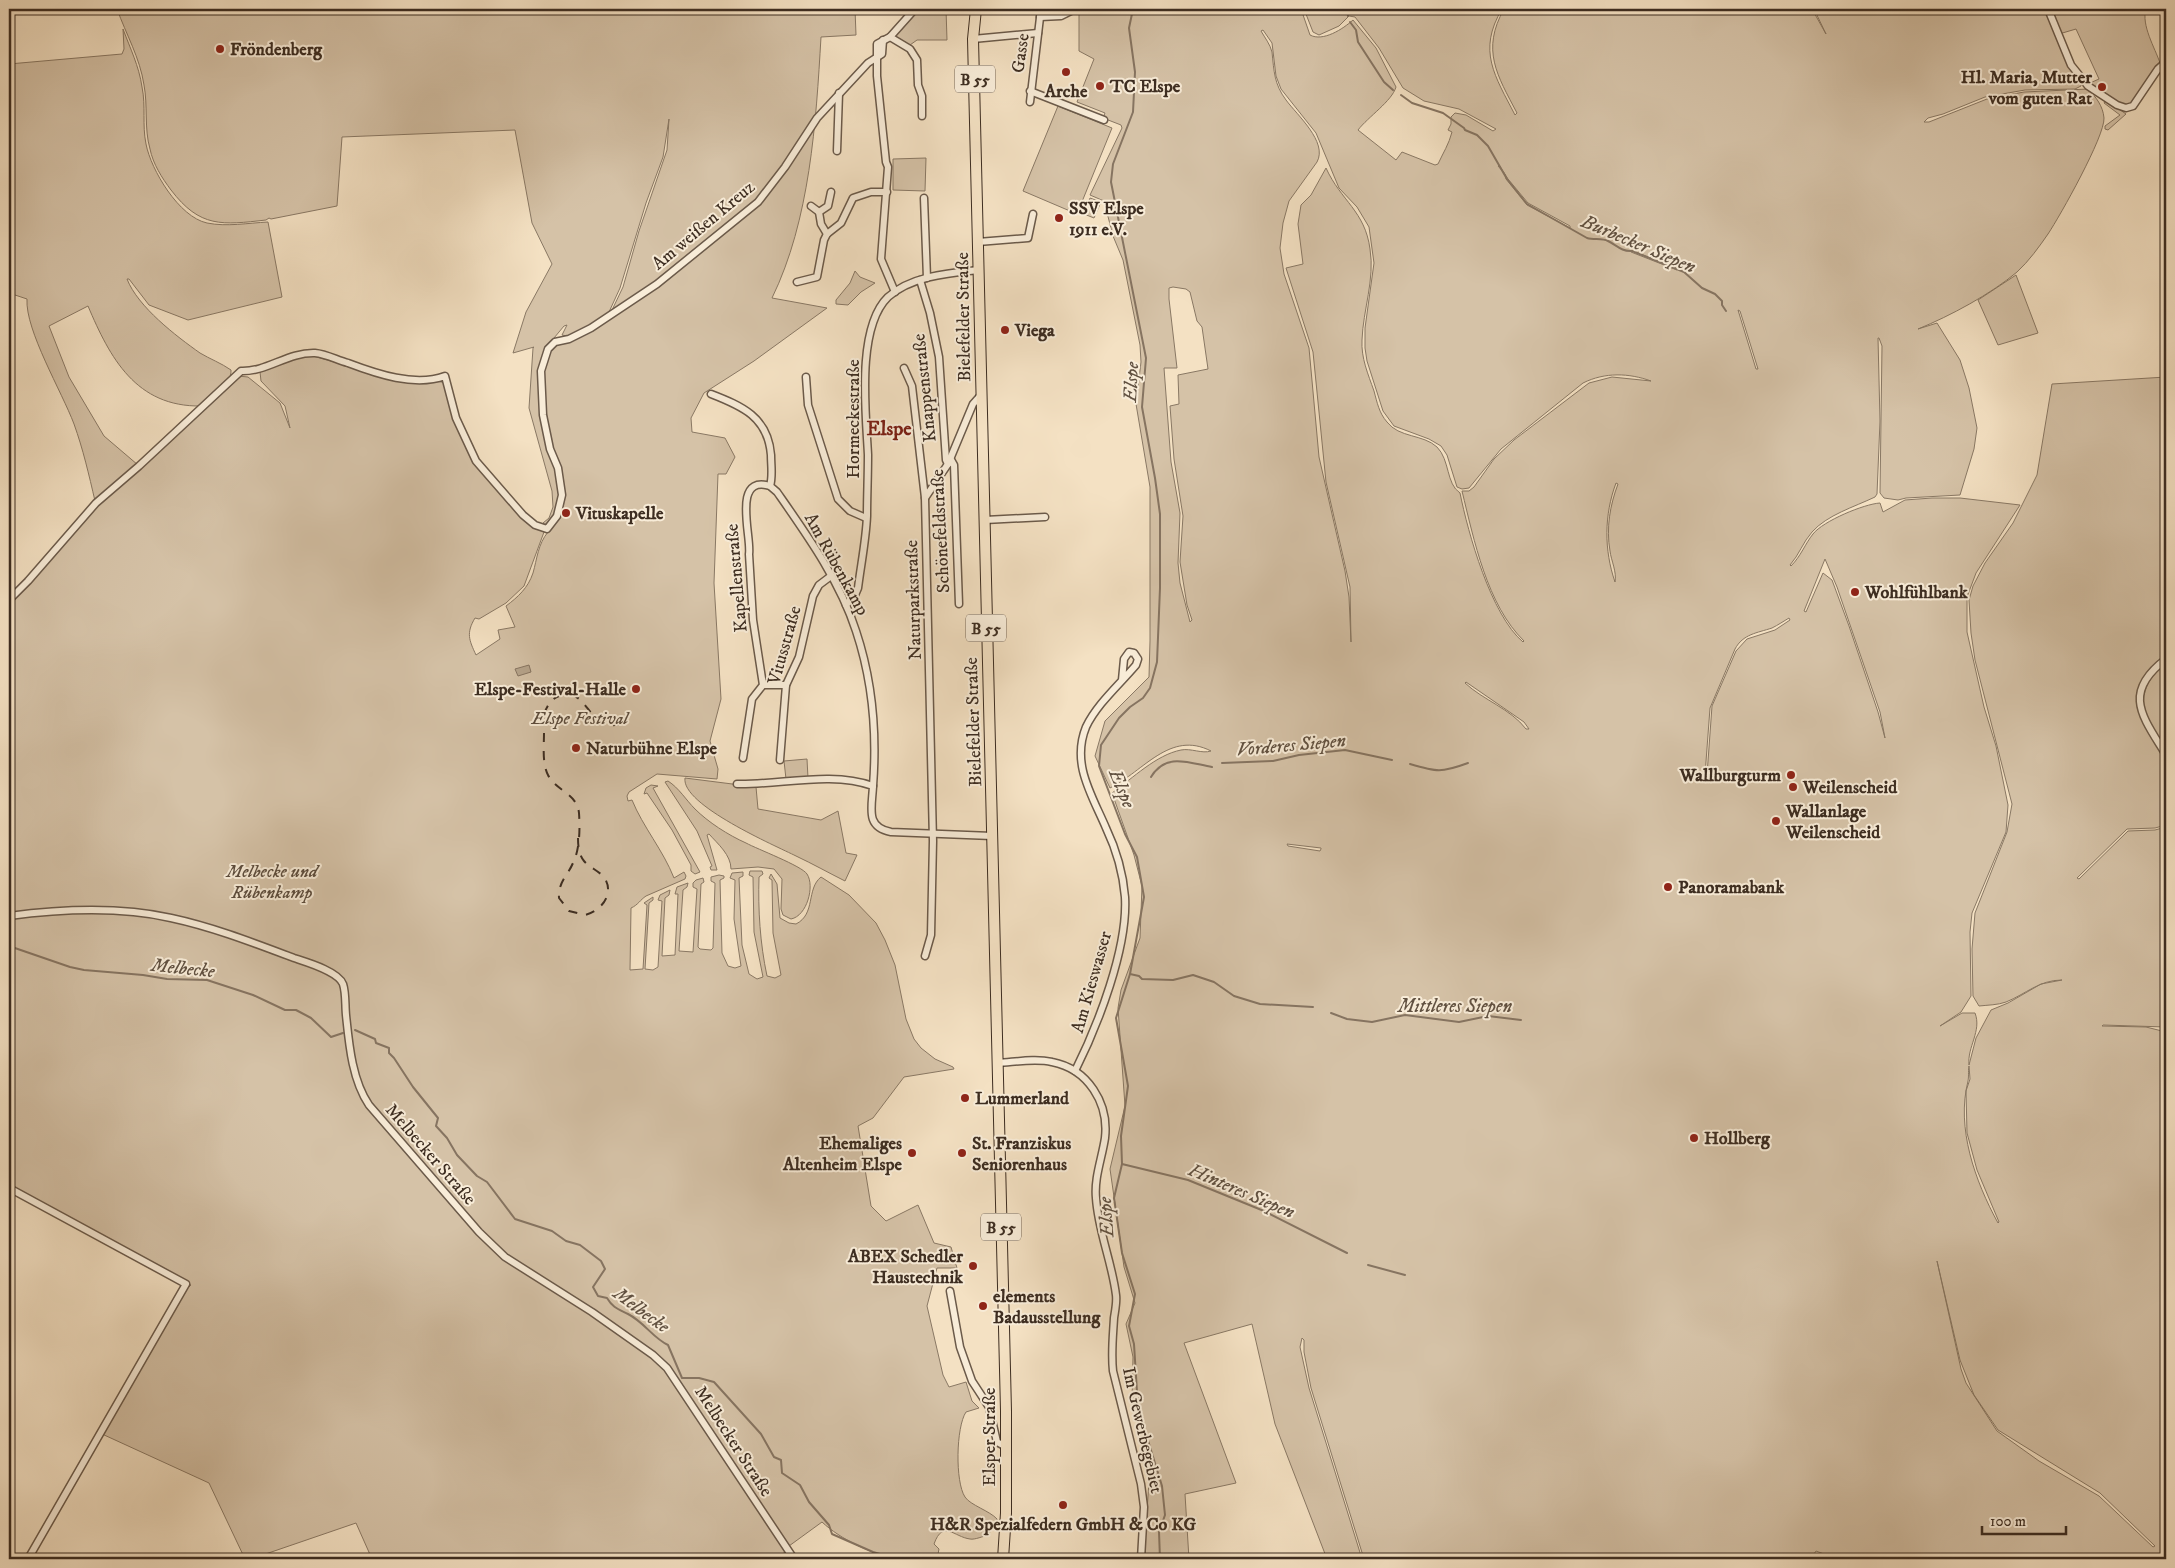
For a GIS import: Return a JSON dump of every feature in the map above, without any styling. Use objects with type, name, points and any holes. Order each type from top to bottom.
[{"type":"main road","name":"Bielefelder Straße","points":[[976,9],[973,39],[998,1063],[1002,1314]]},
{"type":"main road","name":"Elsper Straße","points":[[1002,1314],[1006,1447],[1006,1514],[1003,1559]]},
{"type":"street","points":[[895,292],[881,259],[881,237],[888,167],[878,92],[877,44],[890,37],[915,9]]},
{"type":"street","name":"Gasse","points":[[1030,102],[1041,9]]},
{"type":"street","points":[[1040,17],[1061,16],[1075,9]]},
{"type":"street","points":[[2048,9],[2071,65],[2088,86],[2117,105],[2129,108],[2137,101],[2158,69],[2166,62]]},
{"type":"street","points":[[973,39],[1038,33]]},
{"type":"street","points":[[890,37],[910,49],[918,60],[918,85],[922,96],[922,116]]},
{"type":"street","name":"Am weißen Kreuz","points":[[9,600],[96,503],[241,372],[251,372],[302,355],[315,353],[359,367],[413,380],[445,376],[456,418],[476,461],[523,515],[535,525],[547,529],[557,516],[562,495],[558,468],[550,449],[543,415],[541,371],[545,354],[551,345],[569,339],[590,328],[656,284],[758,202],[785,167],[817,118],[868,63],[877,57]]},
{"type":"street","points":[[1030,91],[1104,120]]},
{"type":"street","points":[[837,150],[839,93]]},
{"type":"street","points":[[819,212],[828,206],[831,192]]},
{"type":"street","points":[[797,282],[817,277],[822,245],[827,234],[841,223],[853,198],[871,192],[887,192]]},
{"type":"street","points":[[924,198],[927,278]]},
{"type":"street","points":[[811,206],[819,212],[821,224],[827,234]]},
{"type":"street","points":[[978,242],[1028,238],[1033,214]]},
{"type":"street","name":"Hormeckestraße","points":[[846,605],[855,595],[858,588],[866,518],[868,458],[864,384],[869,344],[877,313],[882,304],[895,292],[920,280],[978,270]]},
{"type":"street","name":"Knappenstraße","points":[[920,280],[930,313],[939,357],[946,460],[949,461]]},
{"type":"street","name":"Naturparkstraße","points":[[904,368],[912,386],[925,498],[932,834],[932,927],[925,956]]},
{"type":"street","points":[[806,376],[808,406],[838,499],[850,511],[866,518]]},
{"type":"street","points":[[711,394],[744,408],[758,420],[770,442],[772,471],[770,486]]},
{"type":"street","points":[[925,498],[949,461],[973,404],[981,395]]},
{"type":"street","name":"Schönefeldstraße","points":[[949,461],[954,465],[959,604]]},
{"type":"street","name":"Kapellenstraße","points":[[763,685],[753,620],[750,544],[746,522],[747,497],[750,490],[761,485],[770,486]]},
{"type":"street","name":"Am Rübenkamp","points":[[770,486],[777,492],[813,543],[846,605],[856,631],[874,712],[875,744],[872,817],[877,827],[892,832],[932,834]]},
{"type":"street","points":[[985,520],[1045,517]]},
{"type":"street","name":"Vitusstraße","points":[[780,760],[786,685],[799,657],[813,596],[819,585],[831,576]]},
{"type":"street","points":[[2166,659],[2154,668],[2148,677],[2140,695],[2139,704],[2141,714],[2166,755]]},
{"type":"street","name":"Am Kieswasser","points":[[1075,1071],[1090,1042],[1104,1004],[1122,934],[1125,898],[1120,865],[1082,774],[1080,759],[1086,728],[1094,714],[1122,680]]},
{"type":"street","points":[[743,758],[752,699],[763,685],[786,685]]},
{"type":"street","points":[[737,784],[846,779],[873,786]]},
{"type":"street","points":[[932,834],[992,836]]},
{"type":"street","name":"Melbecker Straße","points":[[9,916],[71,910],[108,910],[172,918],[251,942],[332,974],[343,985],[348,1035],[357,1082],[360,1092],[369,1106],[479,1232],[505,1257],[599,1317],[653,1355],[668,1368],[794,1559]]},
{"type":"street","name":"Im Gewerbegebiet","points":[[998,1063],[1051,1061],[1075,1071],[1088,1081],[1103,1107],[1106,1121],[1095,1192],[1096,1210],[1116,1296],[1111,1356],[1113,1371],[1141,1484],[1144,1507],[1141,1559]]},
{"type":"street","points":[[9,1188],[186,1284],[28,1559]]},
{"type":"street","points":[[950,1291],[960,1347],[972,1382],[989,1407],[997,1442],[1006,1447]]},
{"type":"green space","points":[[117,9],[855,9],[856,35],[821,37],[817,103],[803,204],[785,268],[772,298],[827,308],[754,361],[704,393],[691,418],[692,432],[725,438],[735,457],[726,474],[718,474],[714,583],[721,699],[710,741],[718,769],[717,779],[657,774],[629,792],[627,796],[628,801],[632,800],[674,878],[684,872],[686,876],[685,879],[646,896],[631,908],[630,970],[643,969],[647,905],[644,903],[653,897],[653,900],[649,903],[645,969],[653,970],[658,967],[662,901],[658,900],[660,895],[670,890],[669,895],[665,898],[662,956],[675,955],[678,894],[675,894],[677,887],[688,883],[687,887],[683,890],[679,951],[693,952],[697,889],[693,887],[693,883],[703,878],[704,882],[701,884],[698,947],[711,950],[713,948],[715,883],[711,881],[711,877],[724,876],[720,880],[722,953],[728,966],[735,968],[741,966],[734,919],[735,880],[730,878],[732,873],[743,872],[743,876],[739,878],[742,945],[749,974],[757,979],[763,977],[754,932],[753,877],[749,875],[750,871],[762,871],[763,874],[759,877],[759,914],[767,976],[775,978],[781,975],[773,933],[772,880],[769,878],[771,874],[777,884],[780,918],[789,923],[796,924],[802,920],[809,908],[816,882],[821,877],[849,895],[876,923],[895,965],[906,1019],[914,1039],[921,1048],[935,1059],[954,1069],[904,1077],[873,1118],[858,1126],[871,1206],[886,1221],[918,1205],[934,1243],[951,1247],[957,1268],[937,1268],[927,1306],[943,1375],[949,1387],[966,1382],[972,1401],[979,1408],[966,1412],[963,1419],[960,1430],[958,1467],[965,1497],[971,1503],[997,1519],[997,1524],[990,1531],[989,1535],[972,1539],[964,1538],[949,1531],[941,1532],[934,1544],[939,1549],[937,1559],[912,1560],[888,1557],[868,1550],[847,1540],[822,1522],[789,1546],[786,1552],[770,1559],[372,1559],[356,1523],[251,1559],[245,1559],[209,1483],[102,1434],[186,1290],[191,1285],[9,1185],[9,601],[95,503],[238,376],[248,377],[280,403],[290,428],[285,406],[261,381],[260,372],[282,361],[310,355],[373,373],[436,380],[444,383],[455,421],[493,483],[543,530],[544,532],[524,586],[506,603],[479,619],[475,618],[470,628],[470,636],[476,655],[500,639],[498,630],[515,627],[506,606],[522,592],[531,578],[540,547],[548,532],[547,526],[543,523],[549,518],[553,507],[552,491],[529,408],[534,347],[513,353],[526,312],[552,264],[532,223],[515,130],[342,137],[337,206],[266,220],[237,223],[224,223],[202,218],[182,202],[168,185],[161,176],[151,155],[142,75]],"holes":[[[669,119],[667,150],[639,231],[623,287],[613,308],[613,314],[571,341],[557,344],[548,351],[543,378],[549,438],[539,375],[549,344],[564,326],[567,325],[562,335],[567,336],[588,328],[609,312],[620,288],[646,203],[663,157]]]},
{"type":"green space","points":[[919,9],[946,9],[947,40],[917,40],[910,45],[895,36]]},
{"type":"green space","points":[[1079,9],[1301,9],[1310,35],[1315,37],[1333,34],[1353,20],[1376,48],[1396,87],[1390,98],[1358,130],[1396,160],[1402,152],[1435,165],[1438,164],[1449,141],[1452,132],[1448,130],[1451,124],[1451,117],[1455,113],[1466,115],[1493,131],[1496,129],[1459,109],[1424,101],[1403,88],[1379,48],[1355,17],[1349,16],[1339,26],[1319,35],[1313,32],[1304,9],[1502,9],[1491,38],[1490,51],[1492,63],[1501,88],[1515,115],[1517,113],[1503,86],[1494,62],[1494,37],[1497,24],[1504,9],[1812,9],[1826,34],[1814,9],[2046,9],[2060,48],[2081,86],[2075,89],[2025,90],[1985,97],[1928,118],[1924,122],[1929,122],[1987,99],[2024,92],[2088,89],[2099,102],[2104,118],[2090,158],[2071,194],[2048,234],[2026,263],[2007,280],[1983,296],[1957,311],[1918,329],[1937,323],[1960,360],[1969,388],[1977,428],[1974,449],[1960,495],[1898,500],[1884,498],[1880,493],[1882,346],[1878,338],[1880,421],[1877,494],[1875,497],[1833,516],[1818,526],[1790,565],[1818,529],[1844,514],[1864,506],[1880,503],[1883,512],[1905,500],[1932,498],[1960,498],[2020,505],[1976,573],[1967,597],[1967,632],[1984,707],[1996,746],[2008,805],[2006,832],[1972,913],[1970,932],[1971,996],[1961,1012],[1940,1026],[1962,1013],[1975,1013],[1977,1026],[1970,1052],[1969,1065],[1976,1038],[1991,1010],[2008,1003],[2040,985],[2013,999],[1996,1004],[1979,1006],[1973,996],[1972,949],[1975,913],[2007,832],[2012,804],[1975,660],[1969,600],[1973,586],[1985,563],[2013,523],[2037,475],[2052,384],[2166,377],[2166,655],[2148,673],[2141,687],[2138,699],[2141,717],[2166,760],[2166,825],[2155,828],[2127,829],[2077,878],[2079,879],[2128,831],[2155,830],[2166,827],[2166,1027],[2102,1026],[2146,1027],[2166,1032],[2166,1559],[1837,1559],[1816,1551],[1814,1554],[1826,1559],[1364,1559],[1311,1388],[1304,1352],[1304,1340],[1302,1338],[1300,1347],[1309,1388],[1362,1559],[1327,1559],[1275,1424],[1252,1324],[1184,1343],[1236,1483],[1185,1494],[1189,1559],[1144,1559],[1151,1449],[1132,1402],[1133,1357],[1126,1324],[1135,1303],[1124,1267],[1110,1169],[1125,1106],[1118,1008],[1121,990],[1140,938],[1142,886],[1134,855],[1112,793],[1154,762],[1172,753],[1181,750],[1211,751],[1196,746],[1170,749],[1158,755],[1110,788],[1095,756],[1105,721],[1149,677],[1150,487],[1136,404],[1141,362],[1140,345],[1123,260],[1113,236],[1104,201],[1090,195],[1122,128],[1121,125],[1103,118],[1105,113],[1077,102],[1094,59],[1079,51]],"holes":[[[1263,30],[1272,43],[1276,76],[1281,89],[1316,133],[1339,188],[1357,207],[1369,227],[1374,263],[1365,328],[1365,348],[1367,361],[1383,411],[1394,426],[1429,439],[1441,446],[1447,455],[1457,487],[1462,489],[1469,488],[1501,449],[1583,383],[1608,375],[1634,376],[1651,381],[1612,377],[1589,383],[1514,440],[1494,459],[1474,487],[1469,491],[1462,491],[1477,551],[1491,591],[1500,609],[1523,642],[1511,629],[1491,594],[1475,551],[1460,493],[1452,484],[1441,452],[1431,443],[1404,434],[1392,427],[1384,419],[1380,411],[1365,366],[1362,347],[1371,272],[1370,249],[1358,215],[1338,189],[1326,168],[1311,195],[1301,205],[1298,224],[1303,264],[1286,268],[1313,352],[1326,482],[1350,587],[1351,642],[1349,597],[1345,571],[1319,457],[1309,348],[1284,274],[1280,248],[1283,223],[1289,201],[1317,162],[1318,146],[1310,129],[1286,100],[1279,88],[1275,77],[1272,52],[1261,31]],[[1505,174],[1528,203],[1570,226],[1570,228],[1527,205],[1506,179]],[[1631,250],[1678,269],[1631,252]],[[1173,287],[1186,289],[1190,292],[1197,321],[1202,327],[1208,369],[1178,375],[1179,404],[1170,406],[1174,459],[1183,516],[1180,562],[1187,605],[1192,620],[1190,622],[1180,583],[1178,563],[1180,513],[1171,462],[1164,368],[1177,368],[1169,299],[1169,288]],[[1738,310],[1740,311],[1758,369],[1756,369]],[[1616,483],[1618,484],[1611,508],[1608,534],[1615,582],[1607,545],[1609,507]],[[1825,559],[1837,587],[1880,712],[1885,738],[1878,712],[1832,580],[1823,573],[1806,612],[1804,611]],[[1789,618],[1790,620],[1775,630],[1747,639],[1736,651],[1712,706],[1707,775],[1705,775],[1710,708],[1735,649],[1746,637],[1772,628]],[[1465,683],[1524,722],[1529,729],[1526,729],[1505,710],[1472,689]],[[1287,844],[1321,848],[1320,851],[1288,846]],[[1969,1066],[1970,1079],[1967,1089],[1969,1069]],[[1966,1092],[1967,1133],[1977,1170],[1998,1223],[1982,1190],[1970,1154],[1964,1117]],[[1937,1261],[1960,1360],[1974,1395],[1998,1430],[2100,1493],[2155,1546],[2153,1547],[2099,1496],[2039,1461],[1997,1431],[1966,1383],[1961,1369]]]},
{"type":"green space","points":[[2050,9],[2146,9],[2145,22],[2160,63],[2136,102],[2127,106],[2117,104],[2090,83],[2099,79],[2076,29],[2059,34]]},
{"type":"green space","points":[[123,29],[141,79],[146,144],[160,179],[186,212],[207,223],[222,225],[268,222],[282,297],[188,320],[149,305],[129,279],[127,279],[132,290],[140,300],[169,329],[200,353],[231,370],[225,386],[201,406],[178,404],[159,398],[142,389],[116,361],[88,306],[49,326],[69,377],[104,436],[138,465],[95,501],[86,462],[74,424],[38,344],[28,312],[27,299],[9,293],[9,64],[122,54],[124,49]]},
{"type":"green space","points":[[2106,100],[2126,114],[2108,130],[2105,129],[2105,126],[2120,115],[2104,103]]},
{"type":"green space","points":[[1058,106],[1112,128],[1077,214],[1023,191]]},
{"type":"green space","points":[[926,158],[925,191],[893,190],[893,159]]},
{"type":"green space","points":[[1090,198],[1101,202],[1094,218],[1084,214]]},
{"type":"green space","points":[[855,271],[860,277],[875,283],[861,292],[848,305],[836,304],[836,300],[850,283]]},
{"type":"green space","points":[[2016,275],[2038,333],[1998,345],[1978,300]]},
{"type":"green space","points":[[2166,662],[2166,748],[2145,714],[2143,699],[2151,678]]},
{"type":"green space","points":[[807,759],[808,778],[786,779],[784,761]]},
{"type":"green space","points":[[685,778],[756,787],[758,809],[821,820],[838,811],[846,853],[857,855],[845,881],[751,834],[713,812],[688,789]]},
{"type":"green space","points":[[668,781],[676,787],[700,814],[719,828],[739,840],[797,867],[807,874],[810,893],[805,907],[797,917],[791,919],[783,915],[781,909],[782,879],[774,869],[758,867],[731,869],[726,854],[709,834],[707,835],[717,870],[711,870],[710,867],[712,866],[697,831],[665,782]]},
{"type":"green space","points":[[651,785],[658,786],[653,788],[700,872],[695,874],[691,871],[691,865],[672,830],[647,793],[644,794],[646,788]]},
{"type":"shaded area","points":[[529,665],[531,672],[518,676],[515,669]]},
{"type":"waterway","name":"Elspe","points":[[1133,9],[1129,28],[1135,72],[1133,112],[1113,164],[1111,182],[1146,358],[1142,407],[1160,514],[1157,662],[1150,688],[1143,698],[1119,718],[1101,745],[1099,766],[1125,834],[1137,857],[1144,897],[1130,974],[1116,1018],[1128,1086],[1121,1136],[1122,1164],[1114,1198],[1122,1253],[1135,1294],[1129,1326],[1134,1344],[1138,1408],[1162,1486],[1165,1515],[1159,1532],[1160,1559]]},
{"type":"waterway","name":"Burbecker Siepen","points":[[1347,9],[1348,16]]},
{"type":"waterway","name":"Burbecker Siepen","points":[[1350,22],[1356,30],[1358,42],[1384,82],[1393,90]]},
{"type":"waterway","name":"Burbecker Siepen","points":[[1401,95],[1412,103],[1443,113],[1465,130],[1477,135],[1488,146],[1507,179],[1527,204],[1587,238],[1606,240],[1622,249],[1632,251],[1684,272],[1702,288],[1715,294],[1722,301],[1726,311]]},
{"type":"waterway","name":"Vorderes Siepen","points":[[1222,763],[1273,761],[1299,755],[1345,750],[1392,760]]},
{"type":"waterway","name":"Vorderes Siepen","points":[[1151,777],[1157,769],[1171,762],[1187,762],[1212,767]]},
{"type":"waterway","name":"Vorderes Siepen","points":[[1410,764],[1427,769],[1445,770],[1468,763]]},
{"type":"waterway","name":"Melbecke","points":[[9,946],[84,970],[167,979],[207,980],[253,995],[285,1010],[296,1010],[311,1018],[331,1037],[343,1033]]},
{"type":"waterway","name":"Mittleres Siepen","points":[[1130,974],[1139,976],[1142,979],[1173,980],[1193,975],[1214,982],[1234,996],[1260,1004],[1313,1007]]},
{"type":"waterway","name":"Mittleres Siepen","points":[[1331,1013],[1347,1019],[1372,1022],[1405,1015],[1459,1022],[1488,1016],[1521,1020]]},
{"type":"waterway","name":"Melbecke","points":[[355,1030],[375,1039],[376,1043],[389,1048],[389,1053],[438,1118],[436,1126],[447,1138],[457,1155],[477,1176],[487,1182],[515,1219],[552,1231],[566,1241],[580,1245],[601,1261],[605,1269],[593,1287],[598,1296],[607,1298],[614,1306],[634,1317],[668,1345],[682,1378],[699,1378],[714,1382],[761,1434],[774,1457],[781,1460],[782,1473],[800,1485],[809,1502],[829,1525],[832,1534],[873,1552],[897,1559]]},
{"type":"waterway","name":"Hinteres Siepen","points":[[1122,1164],[1188,1180],[1264,1211],[1347,1253]]},
{"type":"waterway","name":"Hinteres Siepen","points":[[1368,1265],[1405,1275]]},
{"type":"railway","points":[[544,714],[554,699],[567,694],[579,699],[603,723],[614,725],[626,722]]},
{"type":"railway","points":[[544,733],[544,760],[548,775],[556,785],[570,796],[577,806],[579,813],[577,851],[560,887],[559,898],[569,911],[585,915],[602,905],[608,894],[608,888],[603,876],[582,859],[578,838]]},
{"type":"place","name":"Fröndenberg","points":[[220,49]]},
{"type":"place","name":"Arche","points":[[1066,72]]},
{"type":"place","name":"TC Elspe","points":[[1100,86]]},
{"type":"place","name":"Hl. Maria, Mutter vom guten Rat","points":[[2102,87]]},
{"type":"place","name":"SSV Elspe 1911 e.V.","points":[[1059,218]]},
{"type":"place","name":"Viega","points":[[1005,330]]},
{"type":"place","name":"Vituskapelle","points":[[566,513]]},
{"type":"place","name":"Wohlfühlbank","points":[[1855,592]]},
{"type":"place","name":"Elspe-Festival-Halle","points":[[636,689]]},
{"type":"place","name":"Naturbühne Elspe","points":[[576,748]]},
{"type":"place","name":"Wallburgturm","points":[[1791,775]]},
{"type":"place","name":"Weilenscheid","points":[[1793,787]]},
{"type":"place","name":"Wallanlage Weilenscheid","points":[[1776,821]]},
{"type":"place","name":"Panoramabank","points":[[1668,887]]},
{"type":"place","name":"Lummerland","points":[[965,1098]]},
{"type":"place","name":"Hollberg","points":[[1694,1138]]},
{"type":"place","name":"Ehemaliges Altenheim Elspe","points":[[912,1153]]},
{"type":"place","name":"St. Franziskus Seniorenhaus","points":[[962,1153]]},
{"type":"place","name":"ABEX Schedler Haustechnik","points":[[973,1266]]},
{"type":"place","name":"elements Badausstellung","points":[[983,1306]]},
{"type":"place","name":"H&R Spezialfedern GmbH & Co KG","points":[[1063,1505]]},
{"type":"district","name":"Elspe","points":[[889,428]]},
{"type":"park label","name":"Elspe Festival","points":[[580,718]]},
{"type":"park label","name":"Melbecke und Rübenkamp","points":[[272,881]]}]
